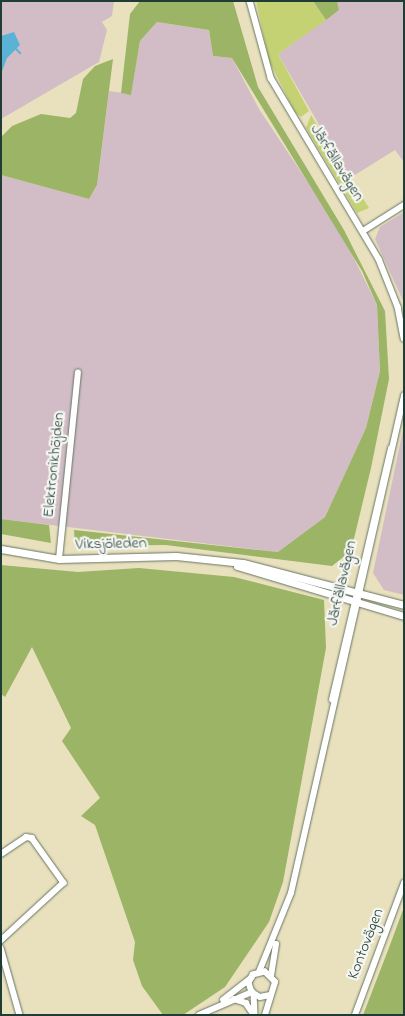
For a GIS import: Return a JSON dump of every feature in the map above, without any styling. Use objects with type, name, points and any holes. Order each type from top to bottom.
[{"type":"main road","name":"Viksjöleden","points":[[1,549],[59,559],[176,556],[222,561],[358,592],[404,605]]},
{"type":"main road","name":"Viksjöleden","points":[[222,561],[404,616]]},
{"type":"street","name":"Järfällavägen","points":[[250,1],[260,47],[275,86],[363,231],[388,279],[404,338]]},
{"type":"street","points":[[363,231],[404,205]]},
{"type":"street","name":"Elektronikhöjden","points":[[59,559],[78,373]]},
{"type":"street","name":"Järfällavägen","points":[[259,972],[276,937],[291,893],[404,396]]},
{"type":"street","points":[[1,854],[26,837],[32,838],[64,883],[1,941]]},
{"type":"street","name":"Kontovägen","points":[[354,1015],[404,883]]},
{"type":"street","name":"Järfällavägen","points":[[272,976],[276,937]]},
{"type":"street","points":[[1,948],[20,1015]]},
{"type":"street","points":[[216,1006],[259,972],[272,976],[275,986],[270,995],[265,1015]]},
{"type":"street","points":[[251,977],[254,1015]]},
{"type":"street","points":[[199,1015],[232,999],[253,994],[270,995]]},
{"type":"street","points":[[232,999],[246,1003],[254,1015]]},
{"type":"shaded area","points":[[1,1],[114,1],[112,16],[102,22],[107,30],[99,62],[1,119]]},
{"type":"shaded area","points":[[337,1],[404,1],[404,162],[395,150],[350,178],[278,54],[339,10]]},
{"type":"shaded area","points":[[157,22],[209,30],[213,56],[232,58],[259,109],[341,232],[377,305],[380,371],[366,428],[325,517],[278,552],[1,519],[1,175],[89,199],[97,185],[109,91],[131,94],[140,41]]},
{"type":"shaded area","points":[[404,212],[404,303],[375,239],[380,227]]},
{"type":"shaded area","points":[[404,425],[404,595],[384,590],[373,573]]},
{"type":"green space","points":[[140,1],[233,1],[258,87],[344,230],[385,311],[389,379],[371,468],[351,551],[332,566],[166,545],[75,546],[74,530],[278,552],[325,517],[366,428],[380,371],[377,305],[362,271],[232,58],[213,56],[209,30],[157,22],[140,41],[131,95],[121,93],[130,14]]},
{"type":"green space","points":[[256,1],[313,1],[326,20],[278,54],[309,111],[301,117],[295,112],[269,61]]},
{"type":"green space","points":[[313,1],[337,1],[339,10],[326,20]]},
{"type":"green space","points":[[113,59],[97,185],[89,199],[1,175],[1,137],[12,126],[41,114],[70,118],[76,113],[83,79],[95,66]]},
{"type":"green space","points":[[311,115],[369,208],[357,213],[306,128]]},
{"type":"green space","points":[[1,519],[49,525],[51,543],[1,534]]},
{"type":"green space","points":[[1,565],[78,572],[139,568],[234,577],[324,600],[326,648],[283,882],[269,922],[225,987],[183,1015],[163,1015],[142,986],[133,960],[135,942],[95,825],[81,816],[100,798],[62,741],[71,728],[32,647],[5,697],[1,694]]},
{"type":"green space","points":[[404,907],[404,1015],[363,1015],[390,945]]},
{"type":"water","points":[[14,32],[20,45],[7,58],[1,74],[1,36]]},
{"type":"waterway","points":[[16,49],[20,53]]}]
